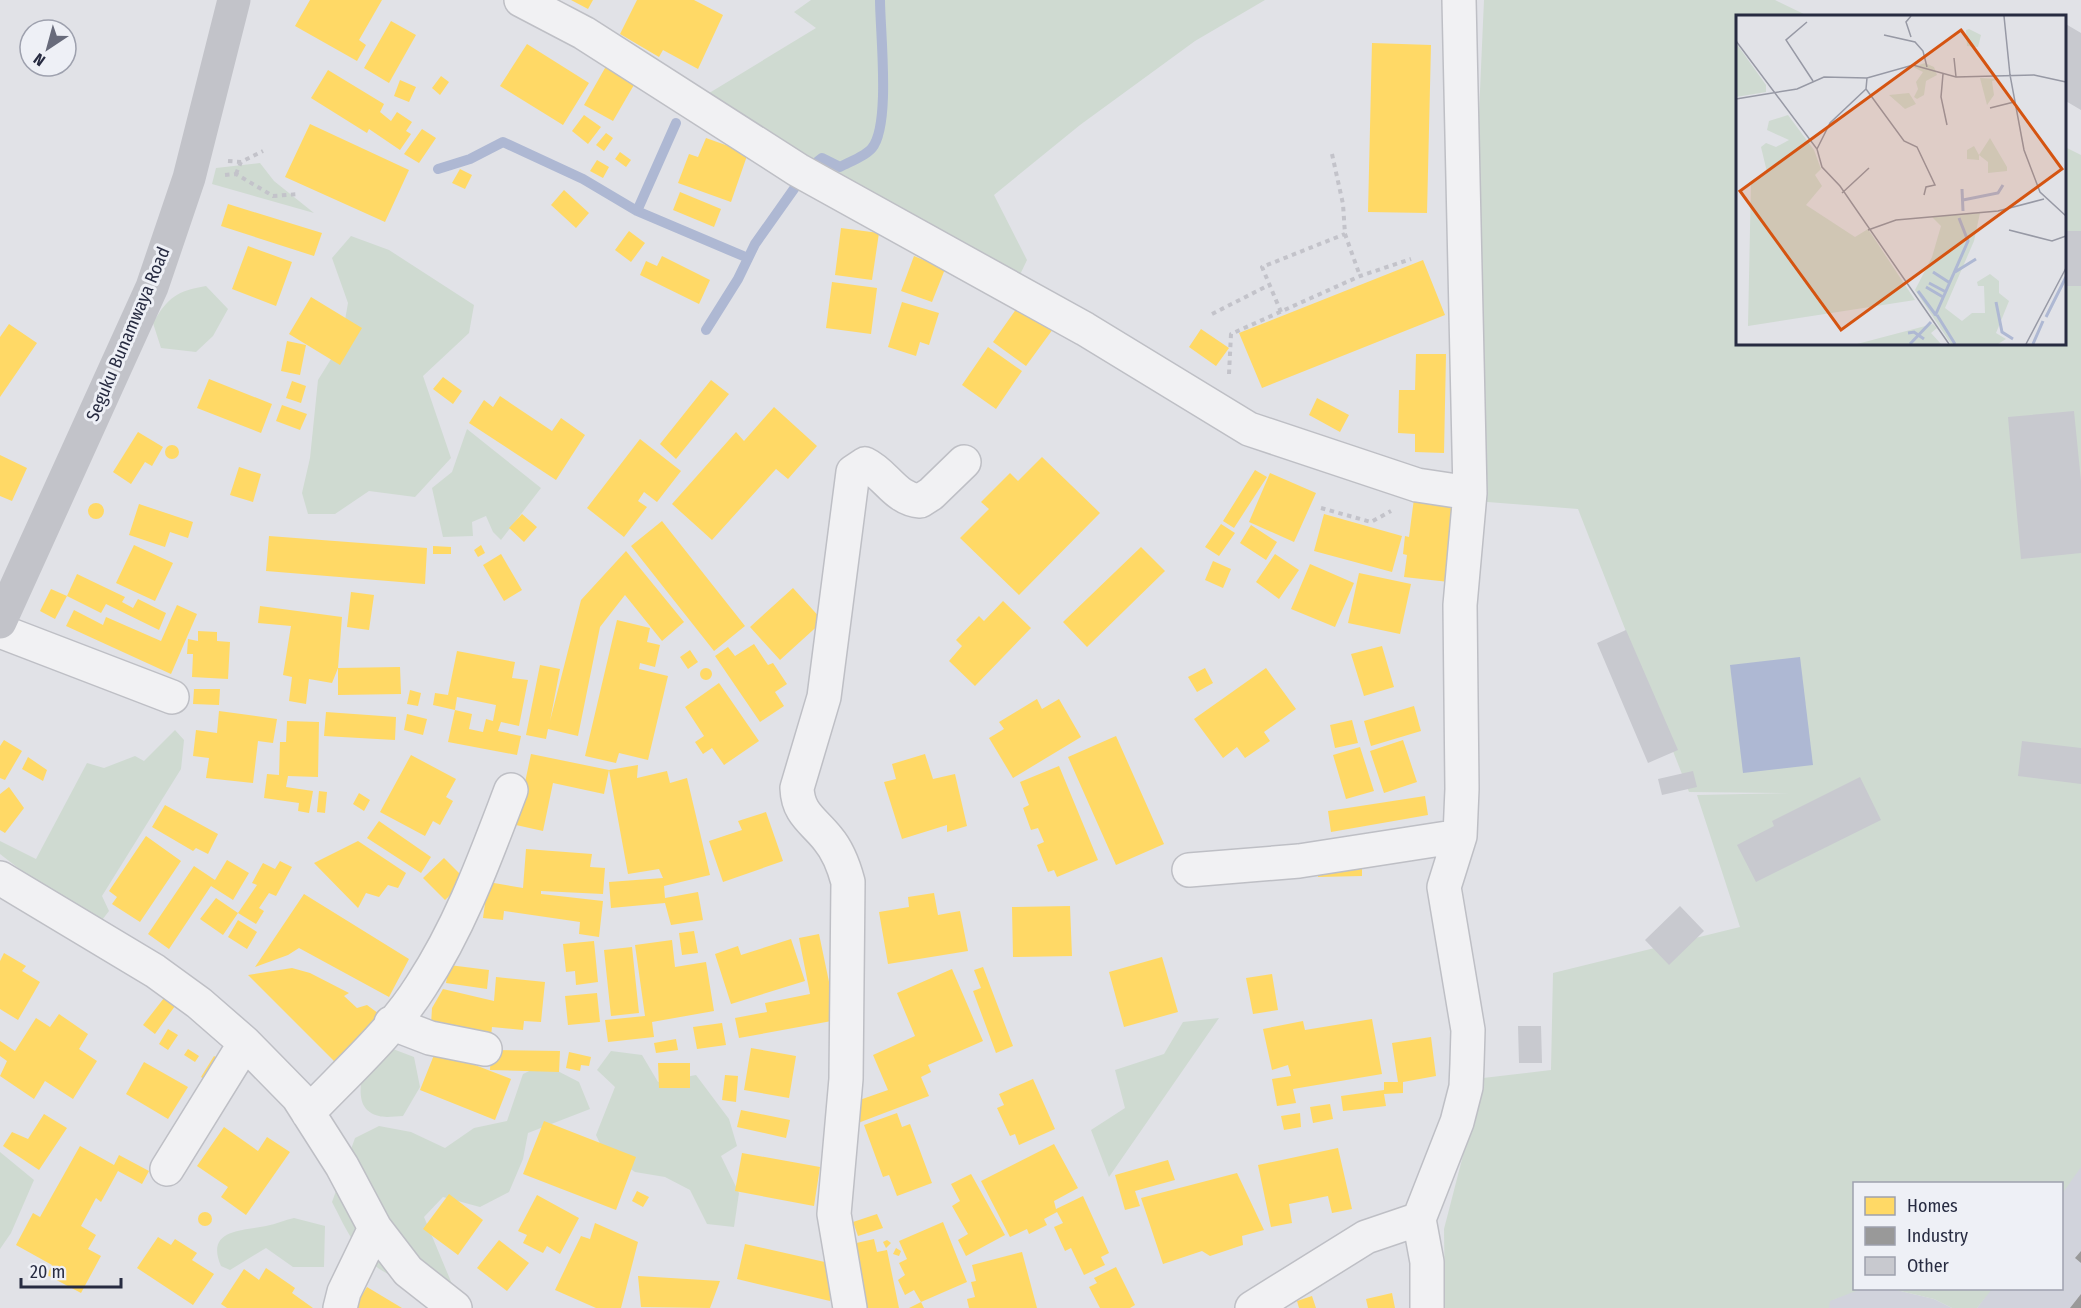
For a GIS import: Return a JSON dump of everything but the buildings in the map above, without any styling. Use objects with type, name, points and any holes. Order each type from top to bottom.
[{"type":"main road","name":"Seguku Bunamwaya Road","points":[[0,622],[152,287],[189,178],[234,0]]},
{"type":"street","points":[[521,0],[584,33],[798,170],[1085,329],[1250,429],[1417,485],[1470,493]]},
{"type":"street","points":[[1427,1308],[1427,1262],[1419,1219],[1448,1150],[1466,1087],[1468,1030],[1444,887],[1460,836],[1462,789],[1460,605],[1470,493],[1459,0]]},
{"type":"street","points":[[850,1308],[834,1214],[846,1079],[848,882],[842,861],[829,840],[797,802],[797,788],[824,697],[853,472],[865,464],[875,468],[904,496],[920,501],[931,494],[964,462]]},
{"type":"street","points":[[0,631],[172,697]]},
{"type":"street","points":[[308,1113],[420,988],[464,911],[512,790]]},
{"type":"street","points":[[1188,870],[1299,861],[1460,836]]},
{"type":"street","points":[[0,878],[155,971],[200,1003],[245,1043],[298,1097],[342,1166],[375,1228],[408,1271],[454,1308]]},
{"type":"street","points":[[391,1023],[430,1038],[485,1049]]},
{"type":"street","points":[[167,1169],[245,1043]]},
{"type":"street","points":[[1252,1308],[1366,1237],[1419,1219]]},
{"type":"street","points":[[340,1308],[344,1292],[375,1228]]},
{"type":"path","points":[[1332,154],[1343,204],[1345,234],[1360,276]]},
{"type":"path","points":[[236,174],[241,162]]},
{"type":"path","points":[[189,178],[236,174],[273,196],[299,194]]},
{"type":"path","points":[[1281,312],[1262,267],[1345,234]]},
{"type":"path","points":[[1229,374],[1231,334],[1360,276],[1411,259]]},
{"type":"path","points":[[1212,314],[1271,285]]},
{"type":"path","points":[[1321,508],[1371,522],[1388,514],[1417,485]]},
{"type":"shaded area","points":[[811,0],[1265,0],[1195,41],[1080,125],[994,195],[1027,260],[1015,285],[701,98],[816,28],[794,12]]},
{"type":"shaded area","points":[[1484,0],[1775,0],[1806,15],[1736,15],[1736,345],[2066,345],[2066,148],[2081,155],[2081,1167],[2063,1193],[2063,1182],[1853,1182],[1853,1290],[1858,1290],[1830,1301],[1829,1308],[1445,1308],[1444,1229],[1483,1078],[1551,1070],[1553,973],[1740,927],[1697,795],[1790,793],[1689,792],[1578,509],[1462,500]]},
{"type":"shaded area","points":[[260,163],[274,181],[314,213],[212,184],[216,168]]},
{"type":"shaded area","points":[[351,236],[389,250],[474,305],[469,333],[423,376],[451,458],[415,497],[369,491],[335,514],[308,514],[302,493],[310,458],[318,380],[341,343],[348,303],[332,258]]},
{"type":"shaded area","points":[[206,286],[228,309],[213,336],[196,352],[161,348],[153,323],[164,307],[180,293]]},
{"type":"shaded area","points":[[467,429],[541,488],[501,540],[493,532],[486,516],[472,522],[473,536],[443,537],[432,488],[452,472]]},
{"type":"shaded area","points":[[175,730],[184,740],[181,769],[102,896],[109,911],[99,924],[44,888],[0,854],[0,841],[36,859],[87,763],[104,768],[135,756],[144,761]]},
{"type":"shaded area","points":[[1219,1018],[1109,1177],[1091,1130],[1125,1108],[1115,1070],[1164,1054],[1183,1022]]},
{"type":"shaded area","points":[[385,1046],[414,1057],[420,1087],[403,1116],[379,1116],[370,1112],[361,1099],[361,1081],[367,1055]]},
{"type":"shaded area","points":[[611,1051],[642,1055],[658,1082],[696,1075],[729,1119],[737,1146],[721,1156],[739,1193],[734,1227],[707,1224],[690,1190],[665,1177],[635,1172],[603,1150],[596,1135],[615,1087],[597,1070]]},
{"type":"shaded area","points":[[544,1064],[579,1082],[590,1109],[528,1133],[523,1159],[509,1192],[480,1207],[443,1197],[424,1217],[457,1296],[403,1281],[383,1271],[367,1259],[355,1244],[332,1202],[355,1138],[379,1126],[411,1132],[445,1148],[474,1128],[507,1121],[523,1074]]},
{"type":"shaded area","points":[[0,1152],[34,1180],[11,1233],[0,1249]]},
{"type":"shaded area","points":[[2081,1164],[2081,1308],[1977,1308],[1990,1290],[2063,1290],[2063,1189]]},
{"type":"shaded area","points":[[294,1218],[325,1226],[324,1267],[293,1267],[266,1248],[230,1270],[221,1266],[217,1254],[218,1245],[228,1234]]},
{"type":"shaded area","points":[[1856,1290],[1896,1290],[1934,1299],[1952,1308],[1829,1308],[1829,1301]]},
{"type":"shaded area","points":[[1896,1290],[1991,1290],[1977,1308],[1952,1308],[1934,1299]]},
{"type":"water","points":[[1800,657],[1813,765],[1743,773],[1730,665]]},
{"type":"waterway","points":[[808,169],[822,158],[840,167],[869,151],[878,136],[883,99],[880,0]]},
{"type":"waterway","points":[[637,211],[676,123]]},
{"type":"waterway","points":[[438,169],[470,159],[503,142],[583,179],[637,211],[748,258]]},
{"type":"waterway","points":[[706,330],[738,279],[755,244],[796,186]]}]
